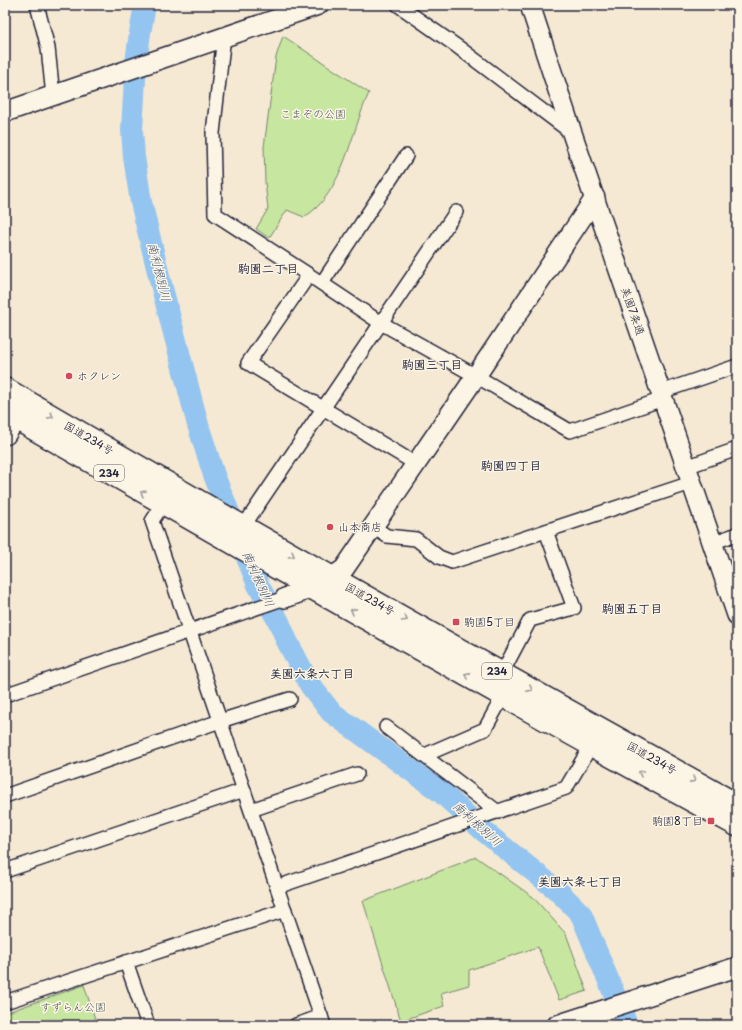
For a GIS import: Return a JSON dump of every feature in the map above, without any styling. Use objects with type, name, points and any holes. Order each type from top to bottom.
[{"type":"highway","name":"国道234号","points":[[5,390],[17,412],[168,496],[214,533],[270,565],[503,696],[596,737],[737,805]]},
{"type":"highway","name":"国道234号","points":[[168,496],[205,505],[502,673],[596,737],[737,825]]},
{"type":"street","points":[[37,5],[48,48],[53,96]]},
{"type":"street","points":[[398,5],[458,47],[572,133]]},
{"type":"street","name":"美園7条通","points":[[530,5],[572,133],[737,616]]},
{"type":"street","points":[[5,112],[121,73],[308,6]]},
{"type":"street","points":[[224,36],[213,133],[215,214],[381,323],[570,430],[737,366]]},
{"type":"street","points":[[322,283],[406,156]]},
{"type":"street","points":[[5,695],[189,630],[313,589],[333,578],[344,569],[595,198]]},
{"type":"street","points":[[250,531],[324,407],[456,212]]},
{"type":"street","points":[[309,275],[248,363],[324,407],[416,464]]},
{"type":"street","points":[[5,438],[8,437],[17,412]]},
{"type":"street","points":[[373,527],[387,536],[416,538],[439,557],[452,562],[546,531],[688,475],[737,449]]},
{"type":"street","points":[[168,496],[152,521],[323,1021],[296,1025]]},
{"type":"street","points":[[424,755],[485,729],[503,696],[502,673],[530,620],[574,608],[546,531]]},
{"type":"street","points":[[712,543],[737,534]]},
{"type":"street","points":[[5,796],[220,721],[290,699]]},
{"type":"street","points":[[386,727],[424,755],[494,813]]},
{"type":"street","points":[[277,887],[566,788],[596,737]]},
{"type":"street","points":[[251,810],[357,774]]},
{"type":"street","points":[[5,871],[244,790]]},
{"type":"street","points":[[5,1002],[285,910]]},
{"type":"street","points":[[126,962],[148,1025]]},
{"type":"street","points":[[557,1025],[589,1018],[641,998],[737,967]]},
{"type":"green space","name":"こまぞの公園","points":[[283,36],[369,93],[344,161],[328,194],[317,207],[304,217],[287,210],[269,238],[256,229],[268,209],[265,182],[264,147],[276,57]]},
{"type":"green space","points":[[476,857],[533,897],[566,934],[587,991],[559,1000],[538,947],[469,970],[469,985],[441,993],[444,1006],[401,1021],[363,901]]},
{"type":"green space","name":"すずらん公園","points":[[84,985],[97,1025],[5,1025],[5,1013]]},
{"type":"waterway","name":"南利根別川","points":[[145,5],[136,62],[132,130],[134,157],[141,202],[198,425],[214,475],[258,585],[279,622],[287,641],[310,685],[331,712],[442,793],[486,833],[557,890],[581,914],[627,1025]]},
{"type":"place","name":"ホクレン","points":[[69,376]]},
{"type":"place","name":"山本商店","points":[[330,527]]},
{"type":"place","name":"駒園5丁目","points":[[456,622]]},
{"type":"place","name":"駒園8丁目","points":[[711,821]]},
{"type":"district","name":"駒園二丁目","points":[[268,269]]},
{"type":"district","name":"駒園三丁目","points":[[432,365]]},
{"type":"district","name":"駒園四丁目","points":[[511,466]]},
{"type":"district","name":"駒園五丁目","points":[[632,609]]},
{"type":"district","name":"美園六条六丁目","points":[[312,674]]},
{"type":"district","name":"美園六条七丁目","points":[[580,882]]}]
